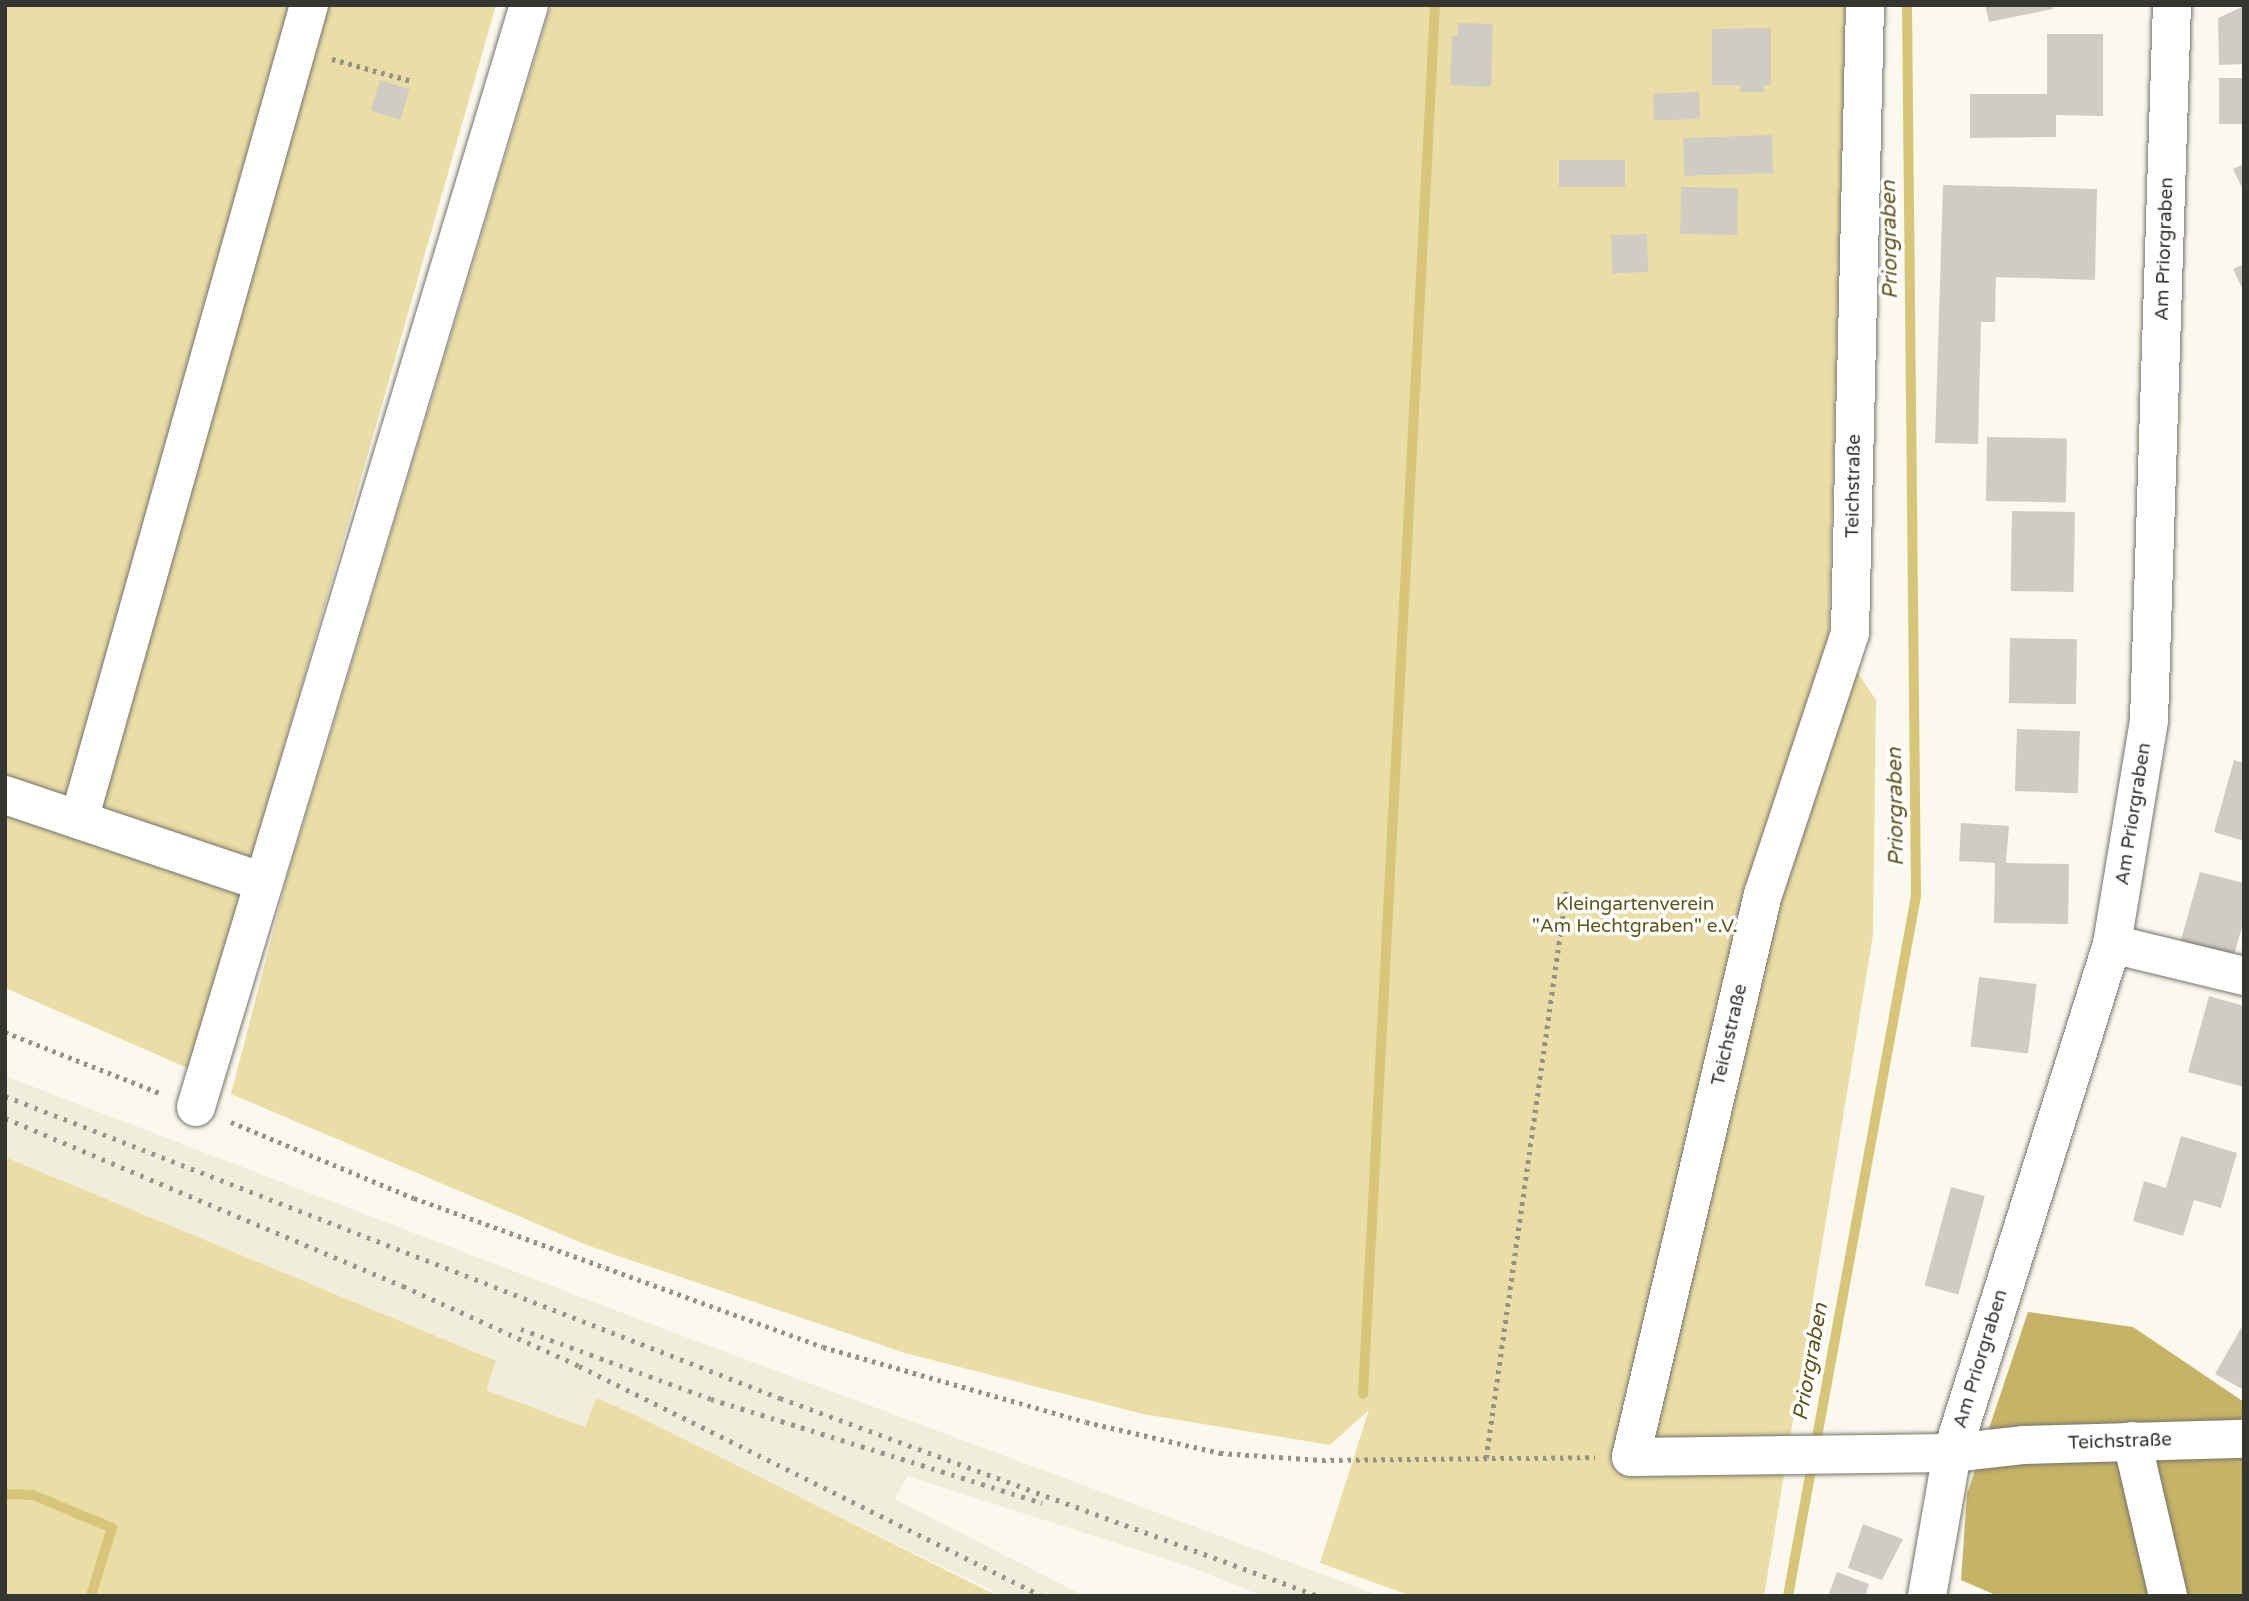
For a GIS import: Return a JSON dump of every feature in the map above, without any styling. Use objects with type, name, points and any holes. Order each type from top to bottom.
[{"type":"street","points":[[79,820],[309,5]]},
{"type":"street","points":[[197,1107],[529,5]]},
{"type":"street","name":"Teichstraße","points":[[1865,5],[1850,633],[1763,894],[1631,1457],[1851,1452],[1952,1453],[2132,1441],[2244,1438]]},
{"type":"street","name":"Am Priorgraben","points":[[1927,1596],[1952,1453],[2112,944],[2150,720],[2172,5]]},
{"type":"street","points":[[5,795],[264,882]]},
{"type":"street","points":[[2112,944],[2244,976]]},
{"type":"street","points":[[2132,1441],[2168,1596]]},
{"type":"path","points":[[297,49],[412,81]]},
{"type":"path","points":[[1486,1458],[1566,892]]},
{"type":"path","points":[[5,1032],[197,1107],[414,1198],[823,1347],[1086,1422],[1220,1453],[1322,1460],[1631,1457]]},
{"type":"shaded area","points":[[5,1076],[667,1330],[1381,1596],[1262,1596],[1191,1567],[907,1476],[895,1499],[1084,1596],[1003,1596],[596,1398],[585,1427],[485,1390],[495,1361],[5,1157]]},
{"type":"shaded area","points":[[2028,1312],[2133,1327],[2244,1402],[2244,1596],[1998,1596],[1961,1580],[1967,1494]]},
{"type":"green space","points":[[5,5],[496,5],[192,1070],[5,988]]},
{"type":"green space","name":"Kleingartenverein \"Am Hechtgraben\" e.V.","points":[[551,5],[1846,5],[1829,630],[1876,700],[1873,935],[1764,1596],[1411,1596],[1320,1563],[1369,1410],[1330,1445],[1143,1414],[905,1353],[589,1246],[231,1094],[288,874]]},
{"type":"green space","points":[[5,1157],[496,1361],[486,1390],[585,1427],[596,1398],[629,1412],[998,1596],[5,1596]]},
{"type":"building","points":[[1985,5],[2052,5],[2053,9],[1989,22]]},
{"type":"building","points":[[2244,6],[2244,64],[2219,65],[2218,18]]},
{"type":"building","points":[[1458,23],[1493,24],[1491,87],[1450,85],[1452,36],[1458,36]]},
{"type":"building","points":[[1771,28],[1771,85],[1764,85],[1764,92],[1740,92],[1740,85],[1712,85],[1712,29]]},
{"type":"building","points":[[2047,34],[2103,34],[2103,116],[2056,115],[2056,137],[1970,138],[1970,94],[2047,94]]},
{"type":"building","points":[[2219,78],[2244,78],[2244,124],[2219,124]]},
{"type":"building","points":[[380,80],[410,89],[400,120],[371,111]]},
{"type":"building","points":[[1699,92],[1700,119],[1654,121],[1653,94]]},
{"type":"building","points":[[1772,135],[1773,173],[1684,176],[1683,138]]},
{"type":"building","points":[[1559,160],[1625,160],[1625,187],[1559,187]]},
{"type":"building","points":[[2244,164],[2244,192],[2233,169]]},
{"type":"building","points":[[1943,185],[2097,189],[2095,280],[1996,277],[1995,322],[1981,322],[1978,444],[1935,443]]},
{"type":"building","points":[[1681,187],[1738,188],[1737,235],[1680,234]]},
{"type":"building","points":[[1647,234],[1648,272],[1612,273],[1611,235]]},
{"type":"building","points":[[2244,264],[2244,292],[2233,269]]},
{"type":"building","points":[[1987,437],[2067,438],[2066,502],[1986,501]]},
{"type":"building","points":[[2012,511],[2075,512],[2074,592],[2011,591]]},
{"type":"building","points":[[2010,638],[2077,639],[2076,704],[2009,703]]},
{"type":"building","points":[[2017,729],[2080,731],[2078,793],[2015,791]]},
{"type":"building","points":[[2234,760],[2244,763],[2244,841],[2214,832]]},
{"type":"building","points":[[1961,823],[2009,826],[2006,863],[2069,864],[2068,924],[1994,923],[1995,863],[1959,861]]},
{"type":"building","points":[[2200,872],[2244,883],[2244,920],[2232,962],[2179,947]]},
{"type":"building","points":[[1979,977],[2037,984],[2028,1054],[1970,1046]]},
{"type":"building","points":[[2209,996],[2244,1006],[2244,1087],[2188,1072]]},
{"type":"building","points":[[2181,1136],[2237,1153],[2221,1208],[2194,1200],[2183,1236],[2133,1221],[2144,1181],[2166,1188]]},
{"type":"building","points":[[1951,1187],[1985,1196],[1958,1295],[1925,1286]]},
{"type":"building","points":[[2244,1323],[2244,1390],[2215,1374]]},
{"type":"building","points":[[1863,1524],[1903,1539],[1882,1580],[1848,1568]]},
{"type":"building","points":[[1837,1572],[1869,1584],[1865,1596],[1828,1596]]},
{"type":"waterway","points":[[1363,1394],[1435,5]]},
{"type":"waterway","name":"Priorgraben","points":[[1788,1596],[1916,896],[1907,5]]},
{"type":"waterway","points":[[5,1494],[33,1495],[112,1528],[91,1596]]},
{"type":"railway","points":[[5,1096],[780,1398],[1318,1596]]},
{"type":"railway","points":[[5,1118],[403,1286],[579,1366],[1042,1596]]},
{"type":"railway","points":[[521,1329],[711,1399],[1042,1503]]}]
